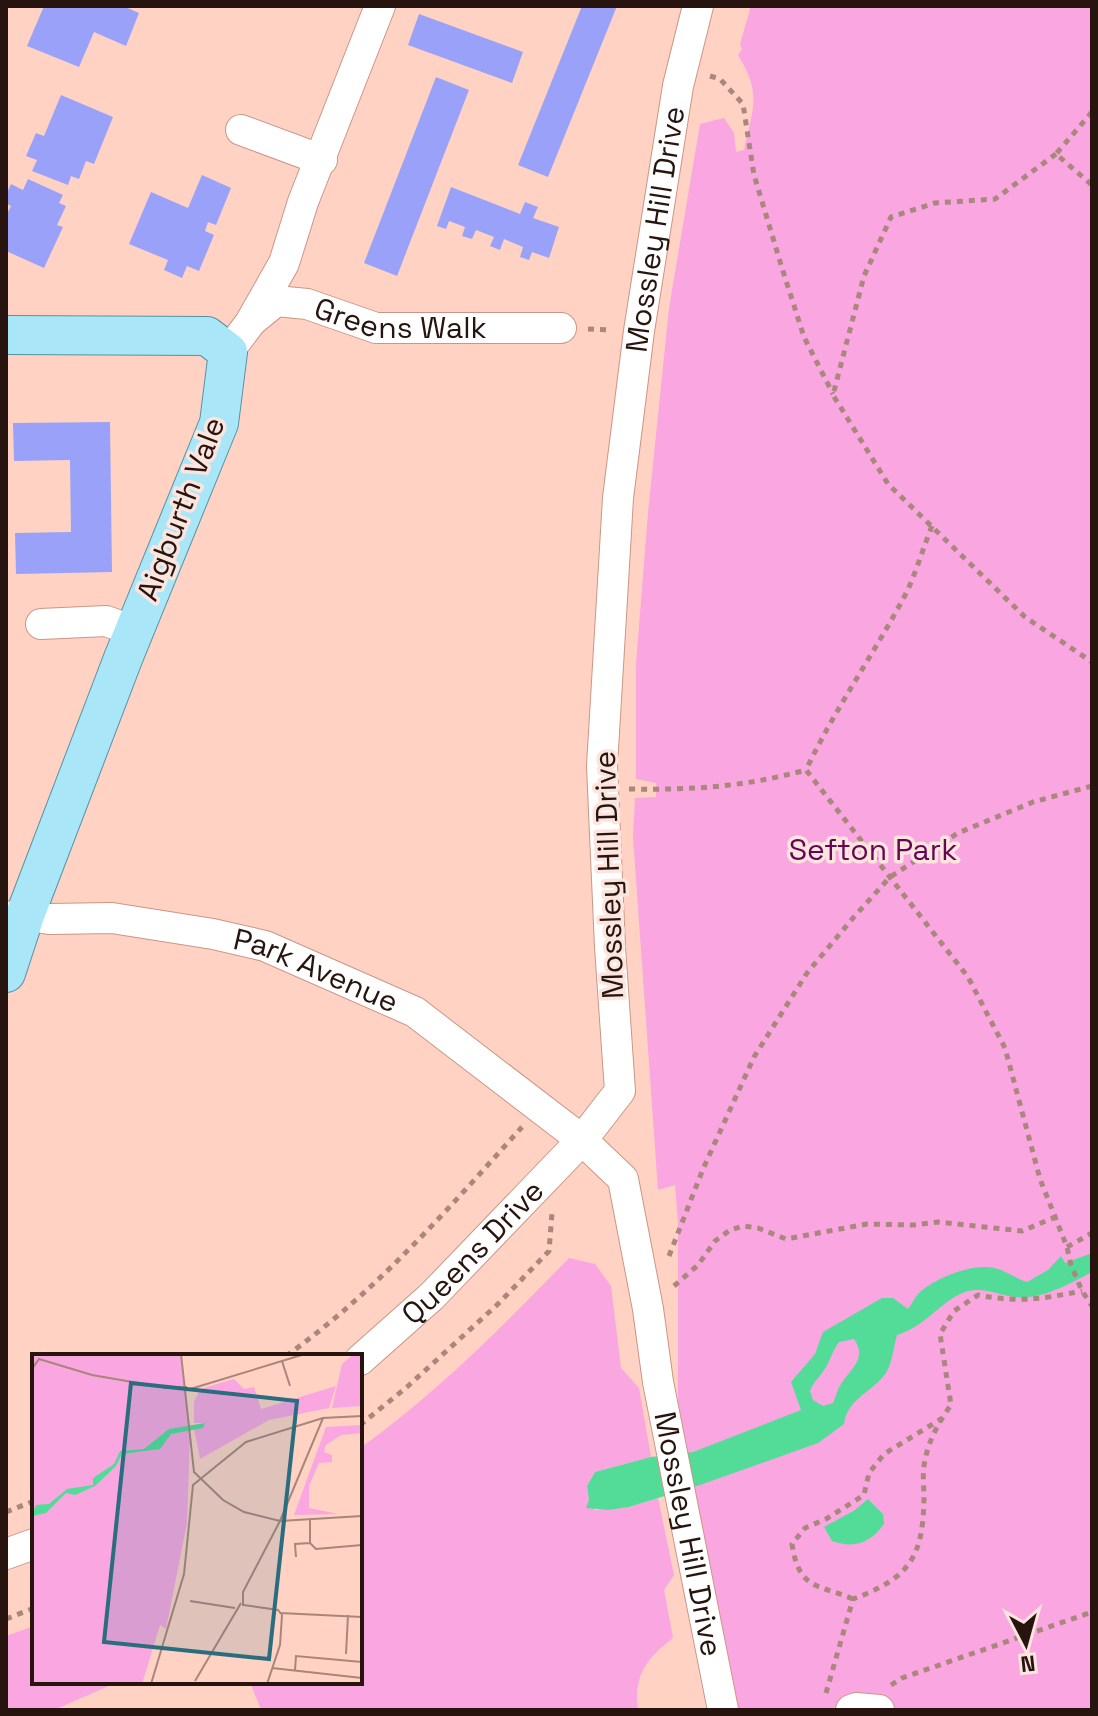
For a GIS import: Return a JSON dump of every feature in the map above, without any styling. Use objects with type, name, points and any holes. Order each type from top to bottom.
[{"type":"main road","points":[[6,335],[239,337]]},
{"type":"main road","name":"Aigburth Vale","points":[[6,973],[15,916],[219,423],[239,337]]},
{"type":"street","name":"Aigburth Vale","points":[[239,337],[284,263],[303,202],[380,6]]},
{"type":"street","name":"Mossley Hill Drive","points":[[698,6],[682,70],[639,331],[618,498],[603,788],[620,1091],[582,1140],[623,1179],[648,1309],[658,1382],[723,1710]]},
{"type":"street","points":[[241,130],[322,160]]},
{"type":"street","name":"Greens Walk","points":[[239,337],[276,301],[307,304],[376,328],[561,328]]},
{"type":"street","points":[[41,624],[106,621],[134,631]]},
{"type":"street","name":"Park Avenue","points":[[15,916],[112,918],[213,934],[265,946],[415,1012],[582,1140]]},
{"type":"street","name":"Queens Drive","points":[[362,1358],[432,1296],[582,1140]]},
{"type":"street","points":[[6,1554],[32,1545]]},
{"type":"path","points":[[682,70],[720,79],[743,104],[754,175],[804,337],[833,395],[888,484],[1025,617],[1092,662]]},
{"type":"path","points":[[833,395],[864,276],[891,217],[935,203],[995,199],[1056,154],[1092,112]]},
{"type":"path","points":[[1056,154],[1092,185]]},
{"type":"path","points":[[561,328],[639,331]]},
{"type":"path","points":[[603,788],[694,790],[760,783],[806,770],[828,724],[904,597],[932,526]]},
{"type":"path","points":[[806,770],[968,977],[1005,1048],[1028,1139],[1053,1218],[1082,1291],[1092,1306]]},
{"type":"path","points":[[648,1309],[703,1169],[754,1057],[807,973],[890,877],[958,833],[1033,802],[1092,786]]},
{"type":"path","points":[[289,1354],[322,1330],[429,1229],[538,1109]]},
{"type":"path","points":[[362,1423],[453,1346],[549,1251],[557,1164]]},
{"type":"path","points":[[648,1309],[698,1265],[715,1241],[730,1230],[743,1226],[758,1228],[786,1239],[867,1224],[938,1222],[1022,1231],[1053,1218]]},
{"type":"path","points":[[1067,1247],[1092,1233]]},
{"type":"path","points":[[941,1419],[884,1454],[869,1473],[864,1495],[805,1528],[792,1544],[802,1578],[819,1589],[853,1599],[876,1591],[902,1574],[919,1550],[925,1460],[941,1419],[951,1405],[940,1334],[954,1311],[978,1295],[1009,1301],[1082,1291]]},
{"type":"path","points":[[6,1512],[32,1502]]},
{"type":"path","points":[[853,1599],[853,1706],[902,1678],[1092,1612]]},
{"type":"path","points":[[6,1619],[32,1609]]},
{"type":"green space","name":"Sefton Park","points":[[751,6],[1092,6],[1092,1710],[736,1710],[678,1414],[678,1223],[675,1185],[658,1190],[633,837],[635,798],[656,797],[656,783],[636,779],[636,664],[669,308],[700,124],[724,118],[734,133],[736,152],[744,150],[753,91],[738,55]]},
{"type":"green space","points":[[569,1258],[595,1264],[611,1286],[621,1368],[639,1388],[651,1457],[595,1472],[587,1486],[589,1500],[595,1510],[629,1507],[658,1498],[674,1575],[664,1590],[673,1638],[644,1669],[638,1687],[638,1710],[261,1710],[251,1684],[362,1684],[362,1446],[442,1382]]},
{"type":"green space","points":[[32,1627],[32,1684],[113,1684],[54,1710],[6,1710],[6,1636]]},
{"type":"shaded area","points":[[1092,1253],[1092,1272],[1055,1290],[1025,1297],[972,1290],[956,1296],[908,1331],[897,1335],[885,1375],[853,1404],[844,1424],[818,1443],[629,1507],[608,1510],[586,1508],[589,1500],[587,1486],[595,1472],[651,1457],[693,1452],[801,1410],[791,1382],[815,1354],[823,1332],[882,1298],[893,1298],[908,1309],[926,1287],[956,1272],[989,1267],[1027,1282],[1048,1270],[1061,1256],[1065,1263]],"holes":[[[854,1339],[858,1346],[856,1363],[840,1386],[833,1403],[823,1406],[813,1400],[811,1388],[839,1342]]]},
{"type":"shaded area","points":[[868,1499],[883,1514],[884,1524],[879,1531],[861,1543],[832,1541],[824,1527]]},
{"type":"building","points":[[44,6],[123,6],[139,13],[126,46],[94,32],[79,67],[27,46]]},
{"type":"building","points":[[582,6],[617,6],[548,177],[518,165]]},
{"type":"building","points":[[419,14],[523,52],[512,83],[408,45]]},
{"type":"building","points":[[436,77],[469,90],[397,276],[364,263]]},
{"type":"building","points":[[61,95],[113,117],[94,164],[86,161],[79,179],[71,176],[68,185],[32,171],[37,160],[26,156],[36,133],[44,136]]},
{"type":"building","points":[[202,175],[231,188],[216,225],[208,222],[205,231],[214,235],[199,271],[187,266],[182,278],[164,270],[168,260],[129,244],[151,192],[188,208]]},
{"type":"building","points":[[28,179],[63,195],[59,203],[66,206],[57,225],[63,227],[44,268],[6,251],[6,216],[11,206],[6,203],[6,195],[11,184],[23,190]]},
{"type":"building","points":[[451,187],[520,214],[525,202],[538,207],[533,218],[559,227],[549,258],[532,252],[529,260],[520,257],[523,247],[504,239],[500,250],[490,246],[494,237],[476,230],[472,239],[462,236],[465,227],[449,221],[446,229],[437,226]]},
{"type":"building","points":[[110,422],[112,572],[16,574],[15,533],[71,532],[70,460],[14,461],[13,423]]}]
